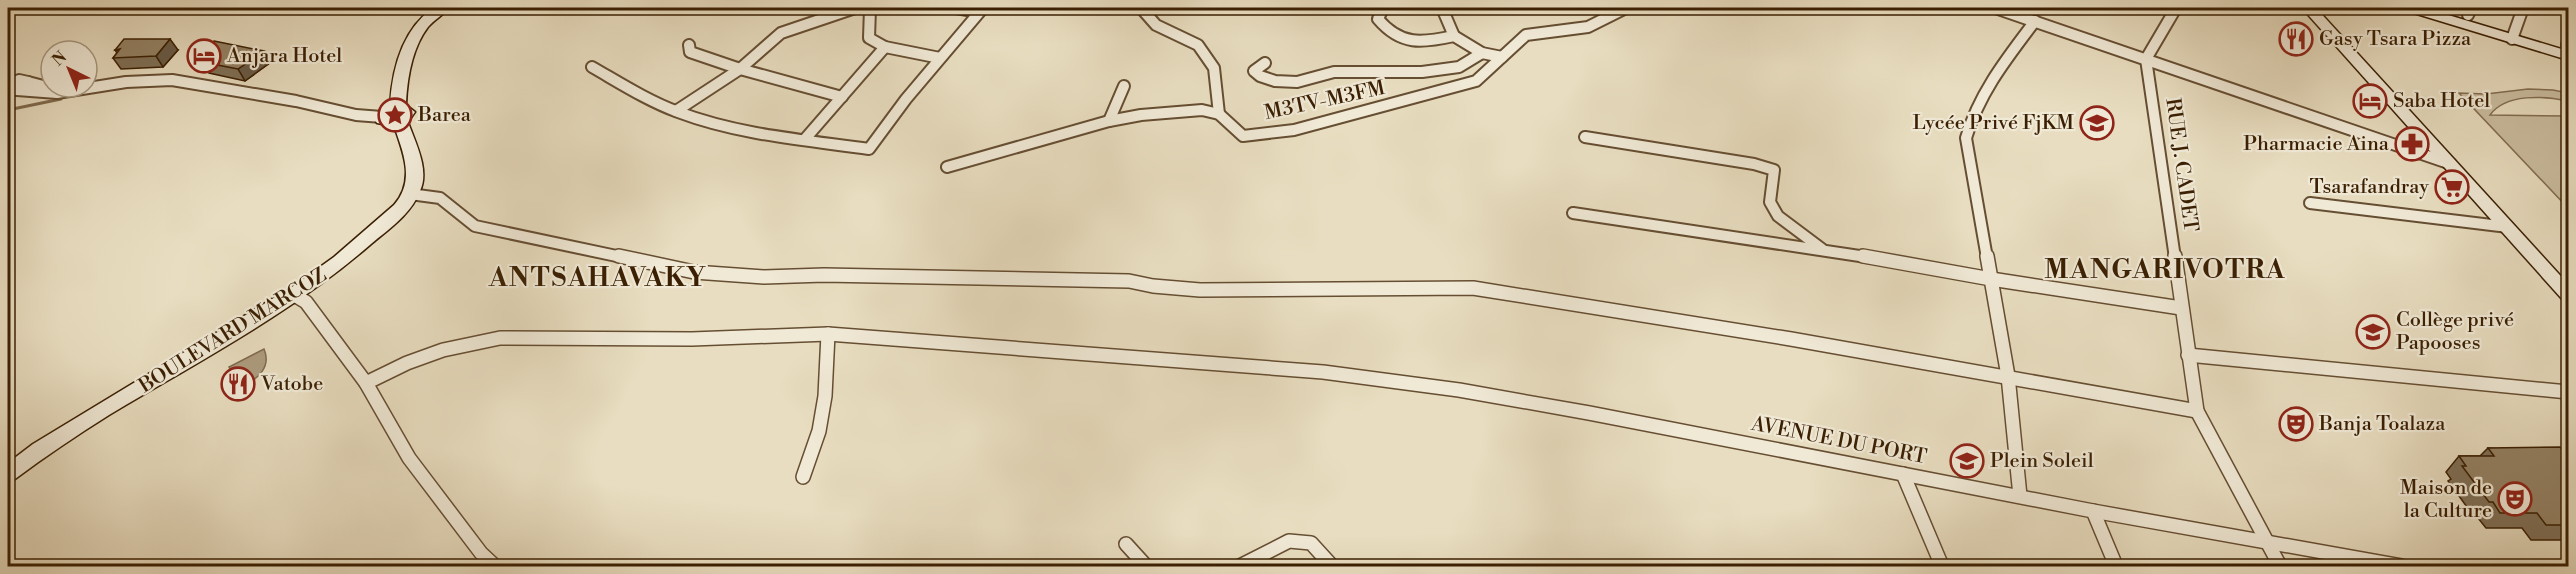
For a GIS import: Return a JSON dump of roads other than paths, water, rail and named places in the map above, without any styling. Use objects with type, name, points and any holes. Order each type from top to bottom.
[{"type":"main road","points":[[410,194],[415,182],[408,143],[393,115],[409,47],[424,23],[442,8]]},
{"type":"main road","points":[[2309,8],[2568,295]]},
{"type":"main road","points":[[2417,8],[2568,47]]},
{"type":"main road","points":[[2444,8],[2470,11],[2514,34]]},
{"type":"main road","name":"BOULEVARD MARCOZ","points":[[8,473],[59,437],[227,340],[296,296],[351,255],[400,209],[410,194]]},
{"type":"street","points":[[676,111],[740,69],[781,33],[855,8]]},
{"type":"street","points":[[870,8],[871,14],[867,30],[869,38],[885,47],[940,58]]},
{"type":"street","points":[[956,8],[981,10]]},
{"type":"street","points":[[947,167],[1109,121],[1141,115],[1202,110],[1219,114],[1214,68],[1198,45],[1156,25],[1141,8]]},
{"type":"street","points":[[1383,8],[1378,19],[1384,28],[1409,40],[1423,44],[1454,36]]},
{"type":"street","points":[[1442,8],[1454,36],[1482,53],[1502,57]]},
{"type":"street","name":"M3TV-M3FM","points":[[1219,114],[1243,136],[1294,130],[1476,81],[1526,35],[1588,27],[1626,8]]},
{"type":"street","points":[[1995,8],[2452,165]]},
{"type":"street","points":[[2146,59],[2176,8]]},
{"type":"street","points":[[2514,34],[2523,8]]},
{"type":"street","points":[[592,68],[676,111],[701,120],[756,132],[868,149],[981,10]]},
{"type":"street","points":[[2020,496],[2008,376],[1966,138],[1971,118],[1990,80],[2036,21]]},
{"type":"street","points":[[689,45],[690,51],[740,69],[842,97]]},
{"type":"street","points":[[805,139],[885,47]]},
{"type":"street","points":[[1265,63],[1254,71],[1260,76],[1297,82],[1334,72],[1422,72],[1460,67],[1482,53]]},
{"type":"street","name":"RUE J. CADET","points":[[2146,59],[2197,411],[2280,567]]},
{"type":"street","points":[[8,72],[14,87]]},
{"type":"street","points":[[99,83],[128,78],[176,76],[338,103],[341,111]]},
{"type":"street","points":[[14,87],[57,93],[126,82],[172,80],[341,111],[356,116],[393,115]]},
{"type":"street","points":[[1109,121],[1124,86]]},
{"type":"street","points":[[14,87],[39,87]]},
{"type":"street","points":[[1585,137],[1754,164],[1773,170],[1770,202],[1778,216],[1826,251]]},
{"type":"street","points":[[410,194],[440,198],[475,226],[694,272],[764,277],[1129,281],[1153,286],[1200,290],[1473,288],[2008,376],[2197,411]]},
{"type":"street","points":[[2310,203],[2508,227]]},
{"type":"street","points":[[1573,213],[2181,308]]},
{"type":"street","points":[[296,296],[306,302],[366,383],[409,458],[480,554],[495,567]]},
{"type":"street","points":[[803,477],[819,431],[825,396],[828,334]]},
{"type":"street","name":"AVENUE DU PORT","points":[[366,383],[407,363],[443,350],[500,338],[692,339],[828,334],[1323,372],[1459,390],[1589,413],[2093,511],[2401,567]]},
{"type":"street","points":[[2188,355],[2568,392]]},
{"type":"street","points":[[1903,474],[1942,567]]},
{"type":"street","points":[[2093,511],[2116,567]]},
{"type":"street","points":[[1240,567],[1289,541],[1311,543],[1332,567]]},
{"type":"street","points":[[1126,544],[1146,567]]},
{"type":"waterway","points":[[8,110],[61,99]]},
{"type":"place","name":"Gasy Tsara Pizza","points":[[2296,39]]},
{"type":"place","name":"Anjara Hotel","points":[[204,56]]},
{"type":"place","name":"Saba Hotel","points":[[2370,101]]},
{"type":"place","name":"Barea","points":[[395,115]]},
{"type":"place","name":"Lycée Privé FjKM","points":[[2097,123]]},
{"type":"place","name":"Pharmacie Aina","points":[[2412,144]]},
{"type":"place","name":"Tsarafandray","points":[[2452,187]]},
{"type":"place","name":"Collège privé Papooses","points":[[2373,332]]},
{"type":"place","name":"Vatobe","points":[[238,384]]},
{"type":"place","name":"Banja Toalaza","points":[[2296,424]]},
{"type":"place","name":"Plein Soleil","points":[[1967,461]]},
{"type":"place","name":"Maison de la Culture","points":[[2515,499]]},
{"type":"district","name":"MANGARIVOTRA","points":[[2165,270]]},
{"type":"district","name":"ANTSAHAVAKY","points":[[598,278]]}]
